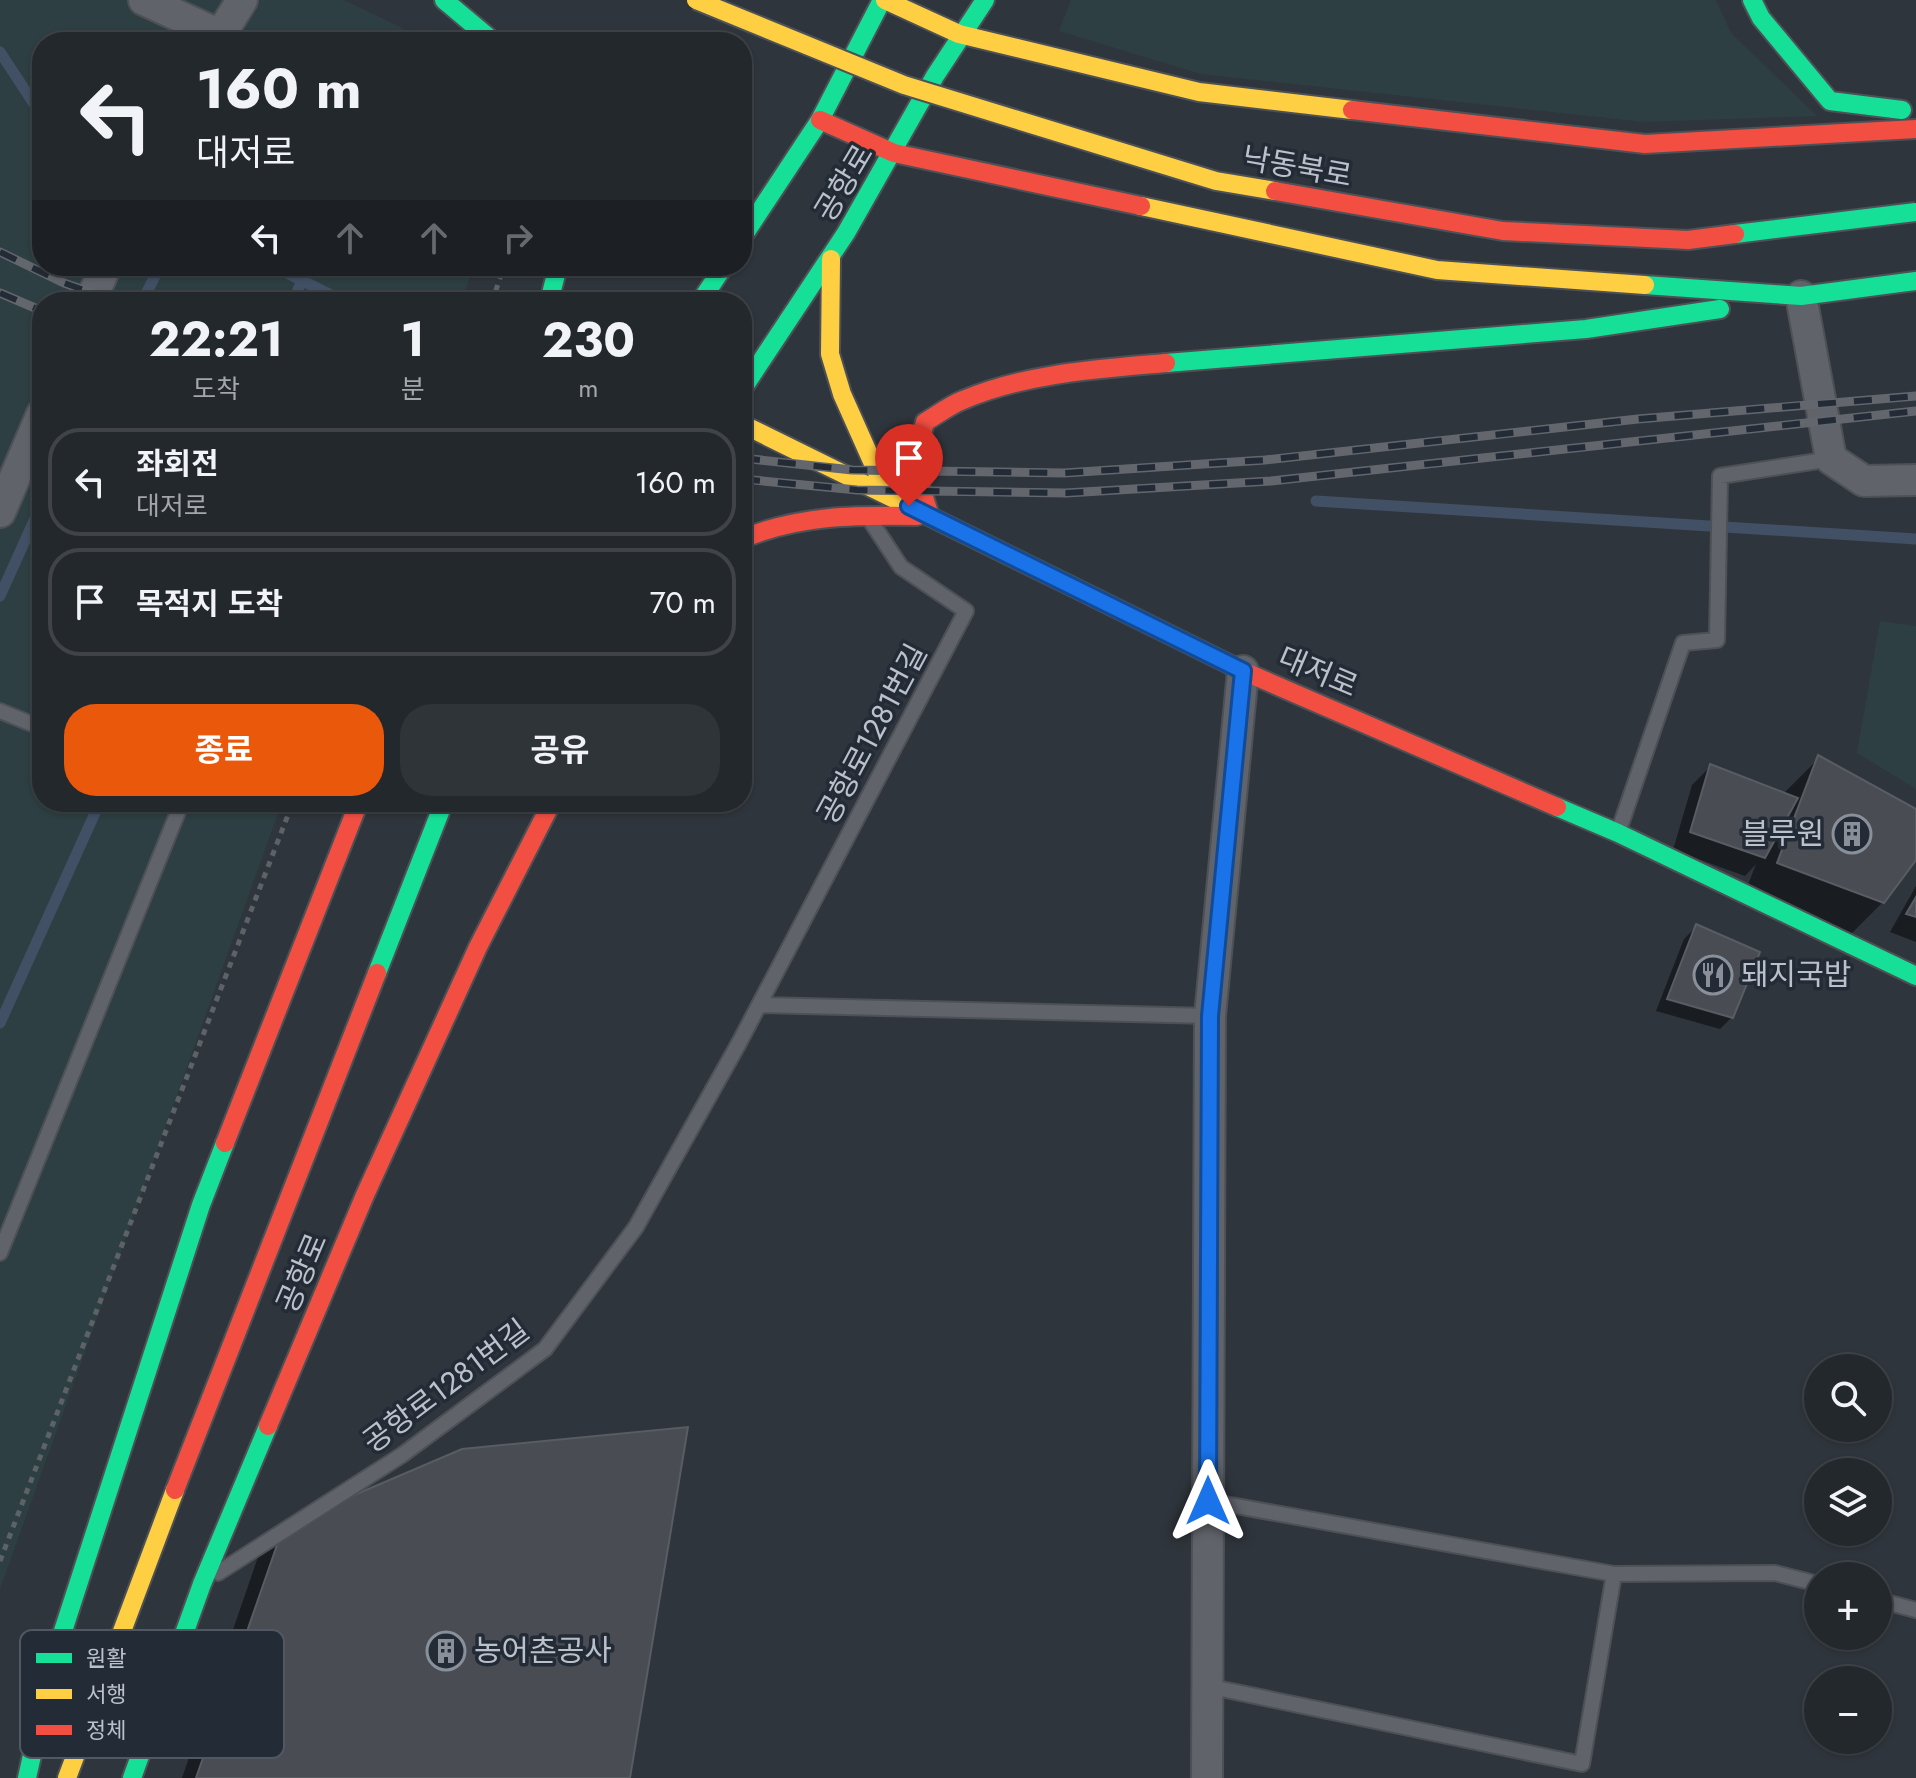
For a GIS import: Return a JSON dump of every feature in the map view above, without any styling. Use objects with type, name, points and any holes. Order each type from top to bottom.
[{"type":"main road","points":[[444,0],[482,32]]},
{"type":"main road","name":"낙동북로","points":[[696,0],[904,85],[1216,181],[1458,224],[1503,231],[1688,240],[1916,212]]},
{"type":"main road","points":[[883,0],[959,34],[1199,92],[1645,144],[1916,129]]},
{"type":"main road","name":"공항로","points":[[752,223],[820,120],[883,0]]},
{"type":"main road","name":"공항로","points":[[752,374],[781,327],[831,259],[959,34],[985,0]]},
{"type":"main road","points":[[1752,0],[1761,18],[1830,101],[1916,111]]},
{"type":"main road","points":[[820,120],[894,153],[1437,270],[1801,296]]},
{"type":"main road","points":[[831,259],[830,354],[842,394],[887,495]]},
{"type":"main road","points":[[752,534],[813,516],[930,516],[914,466],[925,422],[960,401],[998,387],[1081,370],[1586,329],[1916,281]]},
{"type":"main road","name":"대저로","points":[[752,429],[1243,671],[1618,833],[1916,976]]},
{"type":"main road","points":[[63,1630],[201,1205],[355,812]]},
{"type":"main road","name":"공항로","points":[[122,1630],[440,812]]},
{"type":"main road","name":"공항로","points":[[185,1630],[365,1195],[478,947],[547,812]]},
{"type":"main road","points":[[27,1778],[31,1758]]},
{"type":"main road","name":"공항로","points":[[67,1778],[74,1758]]},
{"type":"main road","name":"공항로","points":[[132,1778],[139,1758]]},
{"type":"street","points":[[144,0],[205,32]]},
{"type":"street","points":[[222,32],[242,0]]},
{"type":"street","points":[[1801,296],[1831,459],[1864,481],[1916,480]]},
{"type":"street","points":[[0,512],[32,437]]},
{"type":"street","points":[[1207,1778],[1210,1016],[1243,671]]},
{"type":"lane","points":[[1618,833],[1683,643],[1717,640],[1720,476],[1831,459]]},
{"type":"lane","name":"공항로1281번길","points":[[202,1584],[402,1455],[545,1349],[636,1227],[759,1005],[966,611],[901,567],[868,515]]},
{"type":"lane","points":[[0,711],[32,724]]},
{"type":"lane","points":[[0,1253],[178,812]]},
{"type":"lane","points":[[759,1005],[1210,1016]]},
{"type":"lane","points":[[1208,1501],[1614,1574],[1775,1573],[1804,1580]]},
{"type":"lane","points":[[1207,1686],[1580,1771],[1614,1574]]},
{"type":"lane","points":[[1892,1604],[1916,1610]]},
{"type":"path","points":[[0,1561],[289,812]]},
{"type":"shaded area","points":[[0,0],[344,0],[410,32],[32,32],[32,276],[470,276],[465,292],[32,292],[32,812],[278,812],[0,1589]]},
{"type":"shaded area","points":[[1071,0],[1716,0],[1731,33],[1817,116],[1644,122],[1201,74],[1059,31]]},
{"type":"shaded area","points":[[1880,621],[1916,626],[1916,789],[1857,753]]},
{"type":"building","name":"블루원","points":[[1818,755],[1916,809],[1916,860],[1884,903],[1777,863]]},
{"type":"building","points":[[1710,764],[1798,798],[1765,858],[1690,832]]},
{"type":"building","points":[[1916,897],[1916,917],[1906,914]]},
{"type":"building","name":"돼지국밥","points":[[1696,924],[1760,952],[1733,1018],[1667,999]]},
{"type":"building","name":"농어촌공사","points":[[688,1427],[630,1778],[196,1778],[203,1758],[284,1758],[284,1630],[247,1630],[284,1525],[462,1449]]},
{"type":"waterway","points":[[0,52],[32,101]]},
{"type":"waterway","points":[[147,292],[155,276]]},
{"type":"waterway","points":[[293,276],[325,292]]},
{"type":"waterway","points":[[297,292],[302,280]]},
{"type":"waterway","points":[[1316,501],[1916,539]]},
{"type":"waterway","points":[[0,596],[32,525]]},
{"type":"waterway","points":[[0,1023],[95,812]]},
{"type":"railway","points":[[0,252],[32,268]]},
{"type":"railway","points":[[50,276],[90,292]]},
{"type":"railway","points":[[0,293],[32,307]]},
{"type":"railway","points":[[752,459],[852,470],[1064,473],[1265,460],[1638,419],[1916,396]]},
{"type":"railway","points":[[752,480],[857,490],[1066,493],[1271,481],[1916,411]]},
{"type":"traffic: fast","points":[[444,0],[482,32]]},
{"type":"traffic: fast","points":[[752,223],[820,120],[882,0]]},
{"type":"traffic: fast","points":[[752,375],[846,233],[935,76],[985,0]]},
{"type":"traffic: fast","points":[[1752,0],[1761,18],[1830,101],[1902,110]]},
{"type":"traffic: fast","points":[[1735,234],[1916,212]]},
{"type":"traffic: fast","points":[[552,292],[556,276]]},
{"type":"traffic: fast","points":[[707,292],[717,276]]},
{"type":"traffic: fast","points":[[1645,285],[1801,296],[1916,281]]},
{"type":"traffic: fast","points":[[1166,363],[1586,329],[1720,309]]},
{"type":"traffic: fast","points":[[1557,807],[1618,833],[1916,976]]},
{"type":"traffic: fast","points":[[377,973],[440,812]]},
{"type":"traffic: fast","points":[[63,1630],[201,1205],[225,1143]]},
{"type":"traffic: fast","points":[[185,1630],[268,1426]]},
{"type":"traffic: fast","points":[[27,1778],[31,1758]]},
{"type":"traffic: fast","points":[[132,1778],[139,1758]]},
{"type":"traffic: slow","points":[[696,0],[904,85],[1216,181],[1275,191]]},
{"type":"traffic: slow","points":[[885,0],[959,34],[1199,92],[1352,110]]},
{"type":"traffic: slow","points":[[1141,206],[1437,270],[1645,285]]},
{"type":"traffic: slow","points":[[831,259],[830,354],[842,394],[887,495]]},
{"type":"traffic: slow","points":[[752,429],[1069,585]]},
{"type":"traffic: slow","points":[[122,1630],[175,1490]]},
{"type":"traffic: slow","points":[[67,1778],[74,1758]]},
{"type":"traffic: jam","points":[[1352,110],[1645,144],[1916,129]]},
{"type":"traffic: jam","points":[[820,120],[894,153],[1141,206]]},
{"type":"traffic: jam","points":[[1275,191],[1503,231],[1688,240],[1735,234]]},
{"type":"traffic: jam","points":[[930,516],[914,466],[925,422],[958,402],[1012,384],[1063,374],[1166,363]]},
{"type":"traffic: jam","points":[[752,535],[806,521],[917,516]]},
{"type":"traffic: jam","points":[[1069,585],[1243,671],[1557,807]]},
{"type":"traffic: jam","points":[[225,1143],[355,812]]},
{"type":"traffic: jam","points":[[268,1426],[365,1195],[478,947],[547,812]]},
{"type":"traffic: jam","points":[[175,1490],[377,973]]},
{"type":"place","name":"블루원","points":[[1852,834]]},
{"type":"place","name":"돼지국밥","points":[[1713,975]]},
{"type":"place","name":"농어촌공사","points":[[446,1651]]},
{"type":"route","points":[[909,506],[1243,671],[1210,1016],[1208,1501]]}]
